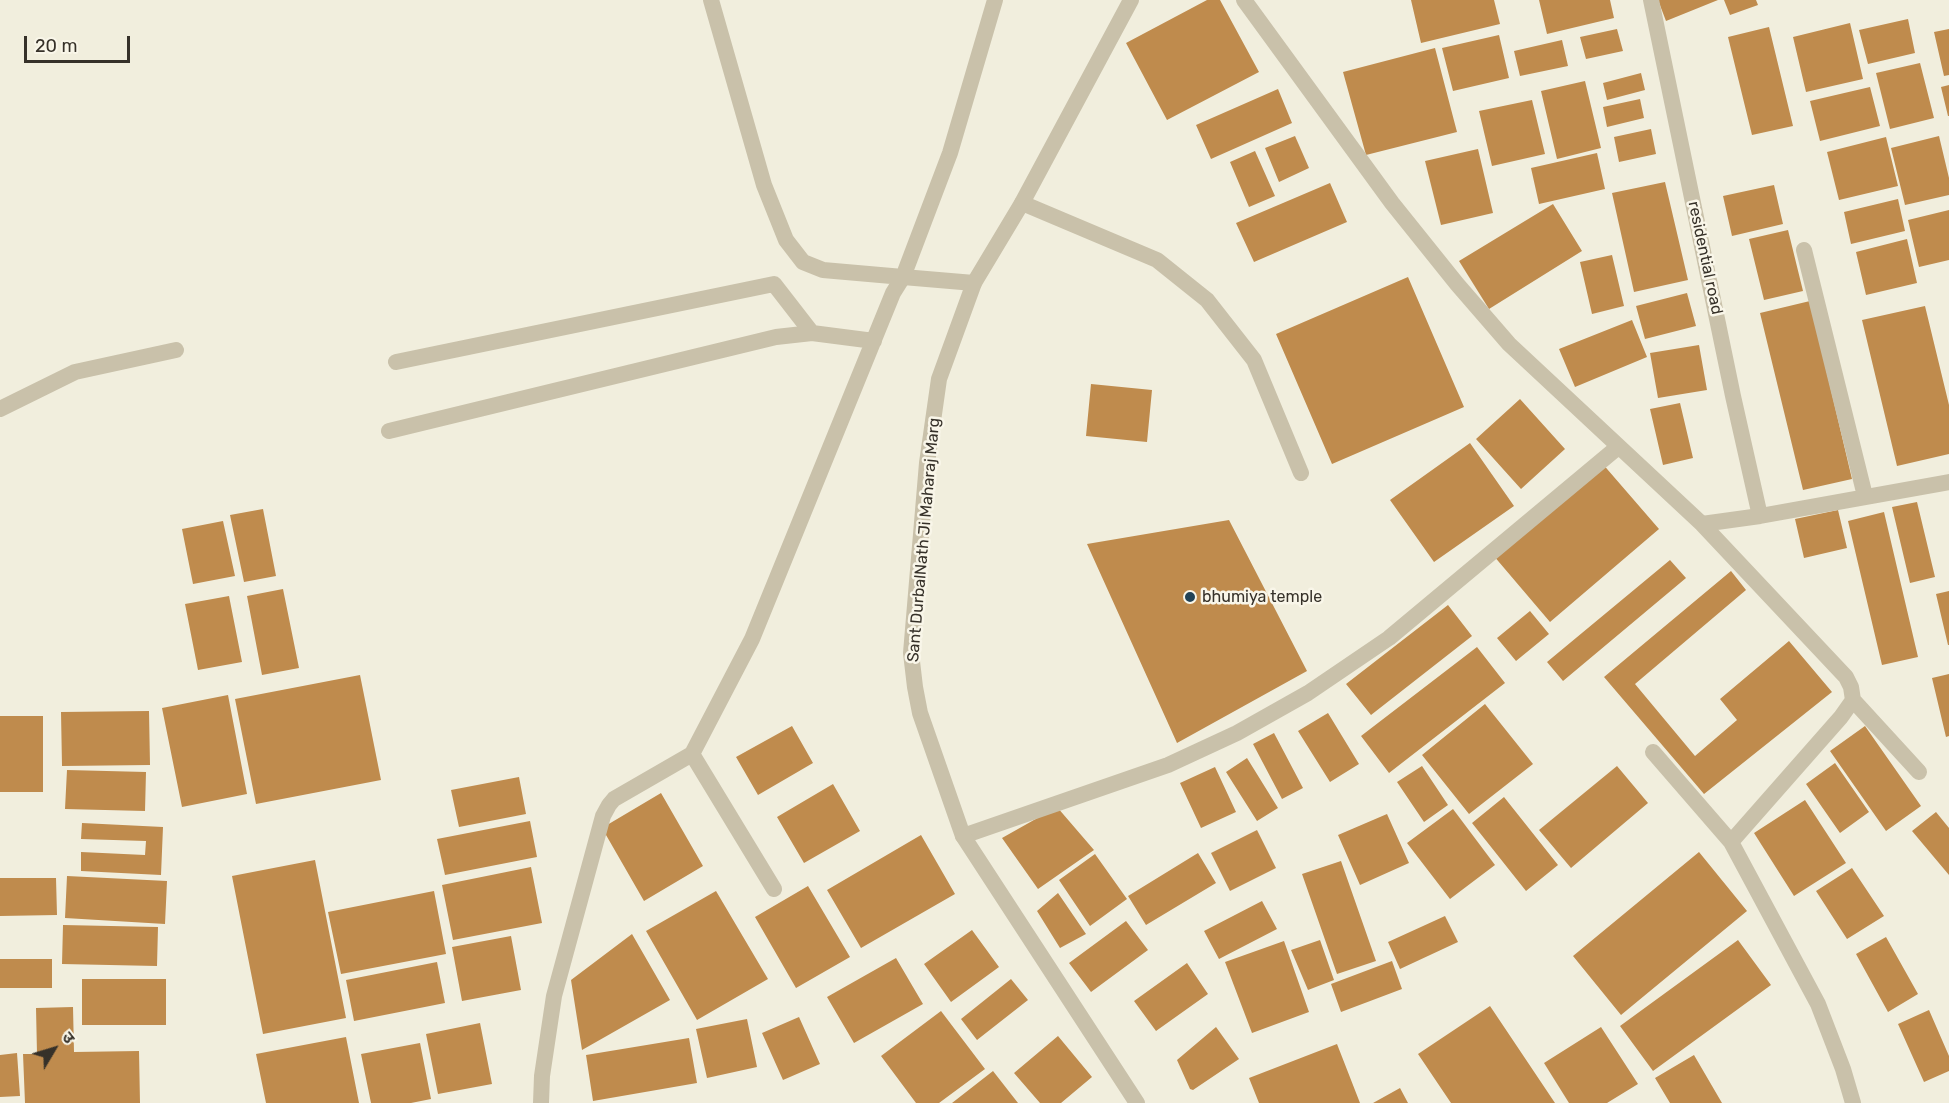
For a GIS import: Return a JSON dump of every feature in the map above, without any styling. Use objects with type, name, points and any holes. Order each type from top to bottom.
[{"type":"street","points":[[711,0],[764,185],[786,240],[803,262],[823,270],[974,283]]},
{"type":"street","points":[[541,1103],[542,1076],[554,996],[603,816],[614,799],[692,754],[752,639],[893,293],[903,277],[950,153],[995,0]]},
{"type":"street","name":"Sant DurbalNath Ji Maharaj Marg","points":[[1131,0],[1022,203],[974,283],[939,379],[927,463],[911,653],[920,713],[963,836],[1137,1103]]},
{"type":"street","points":[[1244,0],[1392,202],[1457,284],[1509,344],[1702,524],[1846,677],[1851,687],[1853,700],[1919,772]]},
{"type":"street","name":"residential road","points":[[1651,0],[1760,516]]},
{"type":"street","points":[[1022,203],[1157,260],[1208,300],[1254,360],[1301,473]]},
{"type":"street","points":[[1804,250],[1865,496]]},
{"type":"street","points":[[396,362],[774,285],[812,333]]},
{"type":"street","points":[[389,430],[776,337],[812,333],[874,341]]},
{"type":"street","points":[[0,409],[75,372],[176,350]]},
{"type":"street","points":[[963,836],[1168,765],[1237,733],[1308,693],[1389,638],[1618,447]]},
{"type":"street","points":[[1702,524],[1760,516],[1949,482]]},
{"type":"street","points":[[1731,842],[1841,717],[1853,700]]},
{"type":"street","points":[[1653,752],[1731,842],[1818,1004],[1843,1069],[1853,1103]]},
{"type":"street","points":[[692,754],[774,889]]},
{"type":"building","points":[[1207,0],[1220,0],[1259,72],[1167,120],[1126,43]]},
{"type":"building","points":[[1411,0],[1494,0],[1500,24],[1421,43]]},
{"type":"building","points":[[1539,0],[1610,0],[1614,18],[1547,34]]},
{"type":"building","points":[[1658,0],[1718,0],[1666,21]]},
{"type":"building","points":[[1724,0],[1756,0],[1758,5],[1730,15]]},
{"type":"building","points":[[1908,19],[1915,53],[1868,64],[1859,30]]},
{"type":"building","points":[[1850,23],[1863,79],[1806,92],[1793,37]]},
{"type":"building","points":[[1769,27],[1793,126],[1752,135],[1728,37]]},
{"type":"building","points":[[1617,29],[1623,51],[1586,59],[1580,37]]},
{"type":"building","points":[[1949,29],[1949,75],[1944,76],[1934,32]]},
{"type":"building","points":[[1499,35],[1509,78],[1453,91],[1442,48]]},
{"type":"building","points":[[1562,40],[1568,66],[1520,76],[1514,51]]},
{"type":"building","points":[[1435,48],[1457,132],[1366,155],[1343,72]]},
{"type":"building","points":[[1920,63],[1934,118],[1890,129],[1876,73]]},
{"type":"building","points":[[1641,73],[1645,90],[1607,100],[1603,83]]},
{"type":"building","points":[[1585,81],[1601,148],[1557,159],[1541,91]]},
{"type":"building","points":[[1949,85],[1949,116],[1948,116],[1941,87]]},
{"type":"building","points":[[1870,87],[1880,126],[1820,141],[1810,101]]},
{"type":"building","points":[[1278,89],[1292,123],[1211,159],[1196,125]]},
{"type":"building","points":[[1640,99],[1644,118],[1607,127],[1603,107]]},
{"type":"building","points":[[1532,100],[1545,154],[1492,166],[1479,111]]},
{"type":"building","points":[[1651,129],[1656,154],[1619,162],[1614,137]]},
{"type":"building","points":[[1295,136],[1309,168],[1279,182],[1265,148]]},
{"type":"building","points":[[1939,136],[1949,178],[1949,195],[1905,205],[1891,148]]},
{"type":"building","points":[[1886,137],[1898,186],[1839,200],[1827,152]]},
{"type":"building","points":[[1478,149],[1493,213],[1441,225],[1425,161]]},
{"type":"building","points":[[1255,151],[1275,196],[1249,207],[1230,162]]},
{"type":"building","points":[[1597,153],[1605,189],[1539,204],[1531,168]]},
{"type":"building","points":[[1665,182],[1688,280],[1634,292],[1612,193]]},
{"type":"building","points":[[1330,183],[1347,222],[1254,262],[1236,223]]},
{"type":"building","points":[[1774,185],[1783,224],[1732,236],[1723,196]]},
{"type":"building","points":[[1898,199],[1905,231],[1851,244],[1844,212]]},
{"type":"building","points":[[1553,204],[1582,251],[1489,309],[1459,261]]},
{"type":"building","points":[[1949,210],[1949,260],[1919,267],[1908,220]]},
{"type":"building","points":[[1788,230],[1803,291],[1764,300],[1749,239]]},
{"type":"building","points":[[1907,239],[1917,283],[1866,295],[1856,252]]},
{"type":"building","points":[[1612,255],[1624,306],[1592,314],[1580,262]]},
{"type":"building","points":[[1408,277],[1464,407],[1332,464],[1276,334]]},
{"type":"building","points":[[1687,293],[1696,326],[1645,339],[1636,306]]},
{"type":"building","points":[[1810,301],[1852,479],[1803,490],[1760,313]]},
{"type":"building","points":[[1925,306],[1949,405],[1949,454],[1897,466],[1862,320]]},
{"type":"building","points":[[1632,320],[1647,357],[1575,387],[1559,349]]},
{"type":"building","points":[[1699,345],[1707,390],[1658,398],[1650,353]]},
{"type":"building","points":[[1091,384],[1152,390],[1147,442],[1086,436]]},
{"type":"building","points":[[1520,399],[1565,449],[1521,489],[1476,439]]},
{"type":"building","points":[[1680,403],[1693,458],[1663,465],[1650,409]]},
{"type":"building","points":[[1470,443],[1514,506],[1434,562],[1390,500]]},
{"type":"building","points":[[1601,462],[1659,529],[1550,622],[1493,555]]},
{"type":"building","points":[[1917,502],[1935,577],[1910,583],[1892,507]]},
{"type":"building","points":[[263,509],[276,576],[244,582],[230,515]]},
{"type":"building","points":[[1838,510],[1847,548],[1804,558],[1795,519]]},
{"type":"building","points":[[1884,512],[1918,657],[1882,665],[1848,521]]},
{"type":"building","name":"bhumiya temple","points":[[1229,520],[1307,671],[1177,743],[1087,544]]},
{"type":"building","points":[[223,521],[235,576],[193,584],[182,529]]},
{"type":"building","points":[[1670,560],[1686,578],[1563,681],[1547,662]]},
{"type":"building","points":[[1731,571],[1746,590],[1635,684],[1695,756],[1737,720],[1720,699],[1789,641],[1832,692],[1704,794],[1604,677]]},
{"type":"building","points":[[283,589],[299,668],[262,675],[247,596]]},
{"type":"building","points":[[1949,591],[1949,645],[1948,645],[1936,594]]},
{"type":"building","points":[[229,596],[242,662],[198,670],[185,604]]},
{"type":"building","points":[[1448,605],[1472,636],[1371,715],[1346,684]]},
{"type":"building","points":[[1530,611],[1549,634],[1516,661],[1497,638]]},
{"type":"building","points":[[1477,647],[1505,683],[1389,773],[1361,736]]},
{"type":"building","points":[[1949,674],[1949,736],[1946,737],[1932,678]]},
{"type":"building","points":[[360,675],[381,780],[256,804],[235,699]]},
{"type":"building","points":[[228,695],[247,794],[182,807],[162,708]]},
{"type":"building","points":[[1485,704],[1533,764],[1469,814],[1422,755]]},
{"type":"building","points":[[149,711],[150,765],[62,766],[61,712]]},
{"type":"building","points":[[1328,713],[1359,764],[1330,782],[1298,731]]},
{"type":"building","points":[[0,716],[43,716],[43,792],[0,792]]},
{"type":"building","points":[[792,726],[813,763],[758,795],[736,757]]},
{"type":"building","points":[[1865,726],[1921,806],[1886,831],[1830,751]]},
{"type":"building","points":[[1274,733],[1303,788],[1282,799],[1253,744]]},
{"type":"building","points":[[1247,758],[1278,808],[1257,821],[1226,772]]},
{"type":"building","points":[[1835,763],[1869,812],[1840,833],[1806,784]]},
{"type":"building","points":[[1422,766],[1448,805],[1424,822],[1397,782]]},
{"type":"building","points":[[1617,766],[1648,803],[1571,868],[1539,830]]},
{"type":"building","points":[[1215,767],[1236,812],[1201,828],[1180,783]]},
{"type":"building","points":[[67,770],[146,772],[145,811],[65,809]]},
{"type":"building","points":[[519,777],[526,814],[459,827],[451,790]]},
{"type":"building","points":[[833,784],[860,831],[804,863],[777,817]]},
{"type":"building","points":[[661,793],[703,866],[644,901],[602,828]]},
{"type":"building","points":[[1504,797],[1558,865],[1526,891],[1472,823]]},
{"type":"building","points":[[1805,800],[1846,863],[1794,896],[1754,833]]},
{"type":"building","points":[[1057,807],[1094,850],[1038,889],[1002,838]]},
{"type":"building","points":[[1453,809],[1495,865],[1450,899],[1407,843]]},
{"type":"building","points":[[1936,812],[1949,828],[1949,875],[1912,831]]},
{"type":"building","points":[[1387,814],[1409,863],[1360,885],[1338,835]]},
{"type":"building","points":[[530,821],[537,857],[445,875],[437,839]]},
{"type":"building","points":[[82,823],[163,827],[161,875],[81,871],[81,852],[145,855],[146,841],[81,839]]},
{"type":"building","points":[[1257,830],[1276,868],[1230,891],[1211,853]]},
{"type":"building","points":[[921,835],[955,894],[861,948],[827,890]]},
{"type":"building","points":[[1699,852],[1747,911],[1621,1015],[1573,956]]},
{"type":"building","points":[[1198,853],[1216,883],[1146,925],[1128,896]]},
{"type":"building","points":[[1095,854],[1127,899],[1090,926],[1059,880]]},
{"type":"building","points":[[315,860],[346,1018],[263,1034],[232,876]]},
{"type":"building","points":[[1341,861],[1376,961],[1337,974],[1302,874]]},
{"type":"building","points":[[531,867],[542,923],[453,940],[442,885]]},
{"type":"building","points":[[1852,868],[1884,916],[1847,939],[1816,891]]},
{"type":"building","points":[[67,876],[167,881],[165,924],[65,918]]},
{"type":"building","points":[[0,878],[56,878],[57,915],[0,916]]},
{"type":"building","points":[[808,886],[850,957],[796,988],[755,917]]},
{"type":"building","points":[[434,891],[446,954],[341,974],[328,912]]},
{"type":"building","points":[[716,891],[768,979],[697,1020],[646,931]]},
{"type":"building","points":[[1058,893],[1086,934],[1060,948],[1037,911]]},
{"type":"building","points":[[1262,901],[1277,929],[1219,959],[1204,931]]},
{"type":"building","points":[[1445,916],[1458,942],[1400,969],[1388,942]]},
{"type":"building","points":[[1126,921],[1148,950],[1091,992],[1069,963]]},
{"type":"building","points":[[63,925],[158,927],[157,966],[62,964]]},
{"type":"building","points":[[972,930],[999,967],[951,1002],[924,964]]},
{"type":"building","points":[[632,934],[670,1000],[582,1050],[571,980]]},
{"type":"building","points":[[511,936],[521,990],[462,1001],[452,947]]},
{"type":"building","points":[[1886,937],[1918,994],[1888,1012],[1856,954]]},
{"type":"building","points":[[1320,940],[1334,980],[1308,990],[1291,950]]},
{"type":"building","points":[[1738,940],[1771,985],[1653,1071],[1620,1026]]},
{"type":"building","points":[[1284,941],[1309,1012],[1252,1033],[1225,962]]},
{"type":"building","points":[[896,958],[923,1004],[854,1043],[827,997]]},
{"type":"building","points":[[0,959],[52,959],[52,988],[0,988]]},
{"type":"building","points":[[1392,961],[1402,989],[1341,1012],[1331,984]]},
{"type":"building","points":[[437,962],[445,1003],[354,1021],[346,980]]},
{"type":"building","points":[[1187,963],[1208,994],[1156,1031],[1134,1001]]},
{"type":"building","points":[[82,979],[166,979],[166,1025],[82,1025]]},
{"type":"building","points":[[1011,979],[1028,1000],[977,1040],[961,1019]]},
{"type":"building","points":[[1490,1006],[1555,1103],[1451,1103],[1418,1054]]},
{"type":"building","points":[[73,1007],[74,1052],[139,1051],[140,1103],[25,1103],[23,1054],[37,1054],[36,1008]]},
{"type":"building","points":[[1929,1010],[1949,1056],[1949,1071],[1924,1082],[1898,1024]]},
{"type":"building","points":[[941,1011],[985,1069],[939,1103],[916,1103],[881,1056]]},
{"type":"building","points":[[799,1017],[820,1064],[783,1080],[762,1033]]},
{"type":"building","points":[[747,1019],[757,1067],[707,1078],[696,1029]]},
{"type":"building","points":[[480,1023],[492,1084],[438,1094],[426,1034]]},
{"type":"building","points":[[1216,1027],[1239,1059],[1193,1090],[1190,1089],[1177,1060]]},
{"type":"building","points":[[1601,1027],[1638,1084],[1607,1103],[1569,1103],[1544,1063]]},
{"type":"building","points":[[1058,1036],[1092,1077],[1061,1103],[1040,1103],[1014,1073]]},
{"type":"building","points":[[346,1037],[359,1103],[266,1103],[256,1054]]},
{"type":"building","points":[[689,1038],[697,1083],[593,1101],[586,1055]]},
{"type":"building","points":[[420,1043],[431,1099],[411,1103],[371,1103],[361,1054]]},
{"type":"building","points":[[1337,1044],[1360,1103],[1259,1103],[1249,1078]]},
{"type":"building","points":[[17,1053],[20,1096],[0,1097],[0,1055]]},
{"type":"building","points":[[1694,1055],[1722,1103],[1670,1103],[1655,1078]]},
{"type":"building","points":[[993,1071],[1018,1103],[952,1103]]},
{"type":"building","points":[[1400,1088],[1408,1103],[1373,1103]]},
{"type":"place","name":"bhumiya temple","points":[[1190,597]]}]
